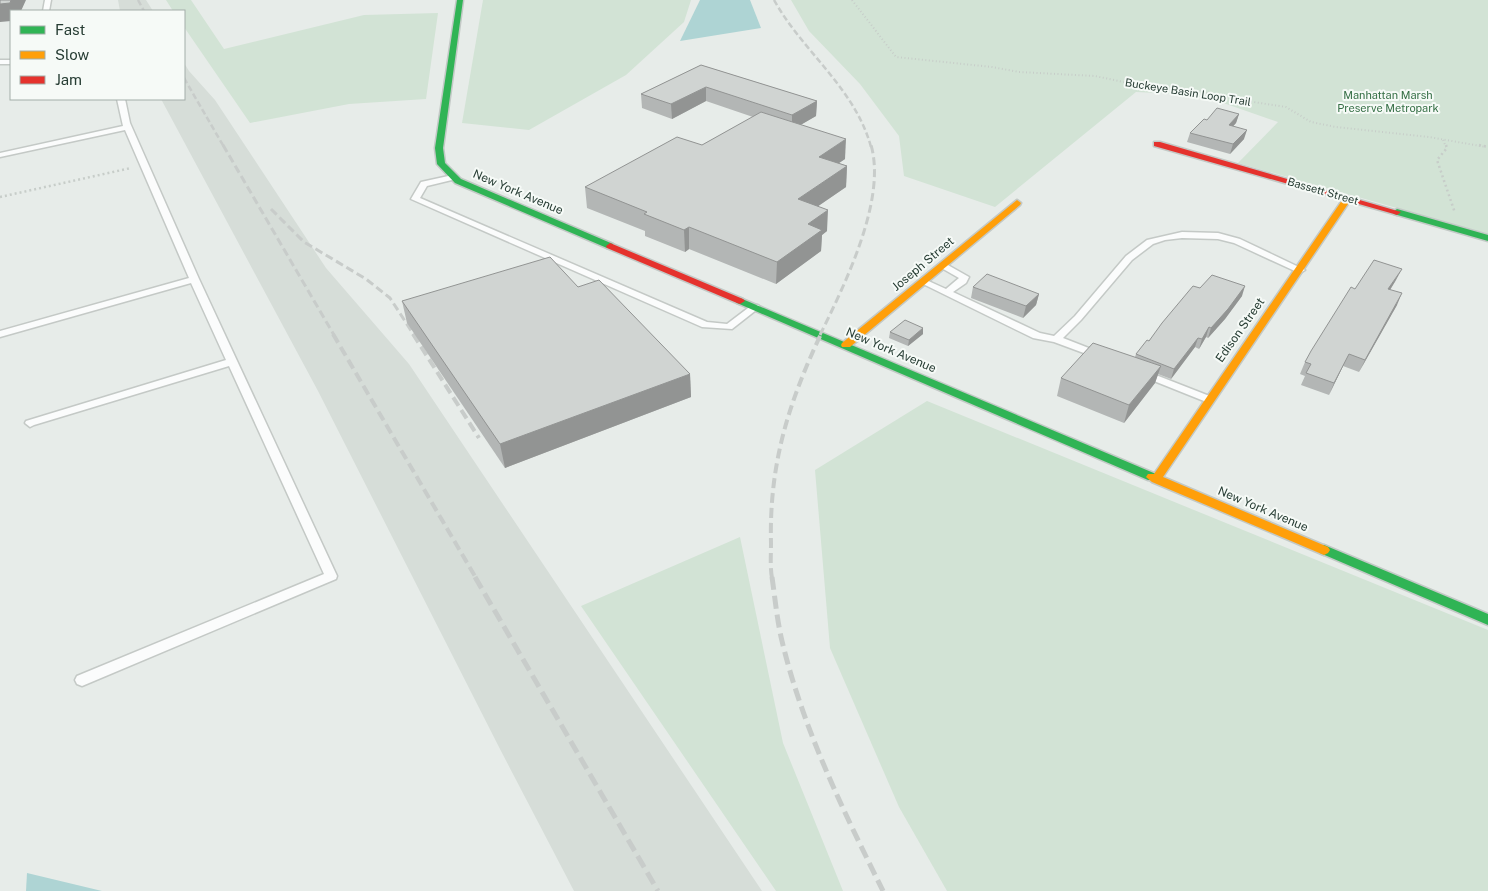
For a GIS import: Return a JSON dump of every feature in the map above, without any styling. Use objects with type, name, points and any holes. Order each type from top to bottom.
[{"type":"street","name":"New York Avenue","points":[[460,0],[439,148],[441,164],[458,181],[1488,620]]},
{"type":"street","name":"Bassett Street","points":[[1157,144],[1488,238]]},
{"type":"street","name":"Edison Street","points":[[1156,479],[1208,399],[1300,270],[1348,198]]},
{"type":"street","name":"Joseph Street","points":[[846,345],[924,282],[1016,203]]},
{"type":"lane","points":[[82,680],[331,576],[194,279],[128,127],[121,100]]},
{"type":"lane","points":[[0,155],[128,127]]},
{"type":"lane","points":[[453,177],[424,184],[415,199],[705,326],[729,327],[755,307]]},
{"type":"lane","points":[[1056,339],[1078,318],[1128,258],[1150,242],[1164,238],[1191,234],[1218,236],[1236,241],[1300,270]]},
{"type":"lane","points":[[943,266],[964,277],[963,281],[947,292]]},
{"type":"lane","points":[[0,334],[194,279]]},
{"type":"lane","points":[[924,282],[1028,332],[1056,339],[1109,360]]},
{"type":"lane","points":[[30,423],[232,362]]},
{"type":"lane","points":[[1136,370],[1208,399]]},
{"type":"path","name":"Buckeye Basin Loop Trail","points":[[852,0],[896,57],[992,67],[1019,72],[1095,76],[1162,90],[1199,91],[1234,99],[1286,106],[1311,122],[1336,127],[1442,139],[1488,147]]},
{"type":"path","points":[[1442,139],[1446,148],[1437,160],[1439,172],[1451,194],[1456,214],[1450,228]]},
{"type":"path","points":[[0,197],[144,165]]},
{"type":"shaded area","points":[[118,0],[146,0],[152,10],[120,10]]},
{"type":"shaded area","points":[[185,65],[215,100],[326,268],[409,364],[762,891],[574,891],[318,391],[162,100],[185,100]]},
{"type":"green space","points":[[166,0],[191,0],[224,49],[364,15],[438,13],[426,99],[349,104],[250,123],[185,28],[185,10],[172,10]]},
{"type":"green space","points":[[483,0],[691,0],[684,22],[626,75],[529,130],[462,123]]},
{"type":"green space","name":"Manhattan Marsh Preserve Metropark","points":[[791,0],[1488,0],[1488,234],[1238,163],[1278,122],[1212,99],[1181,94],[1136,92],[995,207],[904,176],[899,136],[860,84],[809,31]]},
{"type":"green space","points":[[927,401],[1488,630],[1488,891],[947,891],[899,807],[830,648],[815,470]]},
{"type":"green space","points":[[740,537],[783,743],[843,891],[776,891],[581,606]]},
{"type":"water","points":[[700,0],[750,0],[761,28],[680,41]]},
{"type":"water","points":[[27,873],[102,891],[26,891]]},
{"type":"building","points":[[0,0],[11,0],[10,3],[0,4]]},
{"type":"building","points":[[701,65],[817,101],[792,115],[706,87],[671,104],[641,94]]},
{"type":"building","points":[[1217,108],[1239,114],[1229,125],[1247,130],[1233,144],[1190,133],[1204,119],[1207,120]]},
{"type":"building","points":[[761,112],[846,139],[819,157],[847,166],[798,199],[828,210],[808,224],[822,230],[777,262],[689,227],[684,230],[644,214],[647,212],[585,187],[677,137],[702,145]]},
{"type":"building","points":[[550,257],[578,287],[599,280],[690,374],[500,444],[402,301]]},
{"type":"building","points":[[1374,260],[1402,269],[1388,289],[1402,293],[1365,360],[1349,354],[1334,383],[1306,373],[1311,364],[1305,362],[1311,351],[1351,287],[1355,289]]},
{"type":"building","points":[[987,274],[1039,294],[1026,306],[973,287]]},
{"type":"building","points":[[1212,275],[1245,286],[1228,309],[1211,328],[1209,327],[1202,339],[1198,338],[1174,369],[1136,354],[1147,340],[1149,341],[1193,286],[1200,288]]},
{"type":"building","points":[[905,320],[923,328],[909,340],[890,332]]},
{"type":"building","points":[[1093,343],[1161,366],[1129,405],[1061,378]]},
{"type":"railway","points":[[138,0],[143,10]]},
{"type":"railway","points":[[774,0],[799,37],[841,88],[853,106],[871,147]]},
{"type":"railway","points":[[185,80],[224,147]]},
{"type":"railway","points":[[223,145],[334,335]]},
{"type":"railway","points":[[820,335],[851,268],[868,216],[873,191],[874,167],[871,145]]},
{"type":"railway","points":[[271,209],[304,242],[366,279],[390,298],[414,335]]},
{"type":"railway","points":[[333,334],[476,578]]},
{"type":"railway","points":[[413,334],[479,438]]},
{"type":"railway","points":[[772,578],[771,515],[777,461],[790,410],[821,334]]},
{"type":"railway","points":[[475,577],[658,891]]},
{"type":"railway","points":[[772,577],[782,641],[801,706],[825,769],[883,891]]},
{"type":"traffic: fast","points":[[460,0],[439,148],[441,164],[458,181],[610,246]]},
{"type":"traffic: fast","points":[[1397,212],[1488,238]]},
{"type":"traffic: fast","points":[[740,301],[1152,477]]},
{"type":"traffic: fast","points":[[1324,550],[1488,620]]},
{"type":"traffic: slow","points":[[1156,479],[1348,198]]},
{"type":"traffic: slow","points":[[846,345],[1017,203]]},
{"type":"traffic: slow","points":[[1152,477],[1324,550]]},
{"type":"traffic: jam","points":[[1157,144],[1397,212]]},
{"type":"traffic: jam","points":[[610,246],[740,301]]}]
